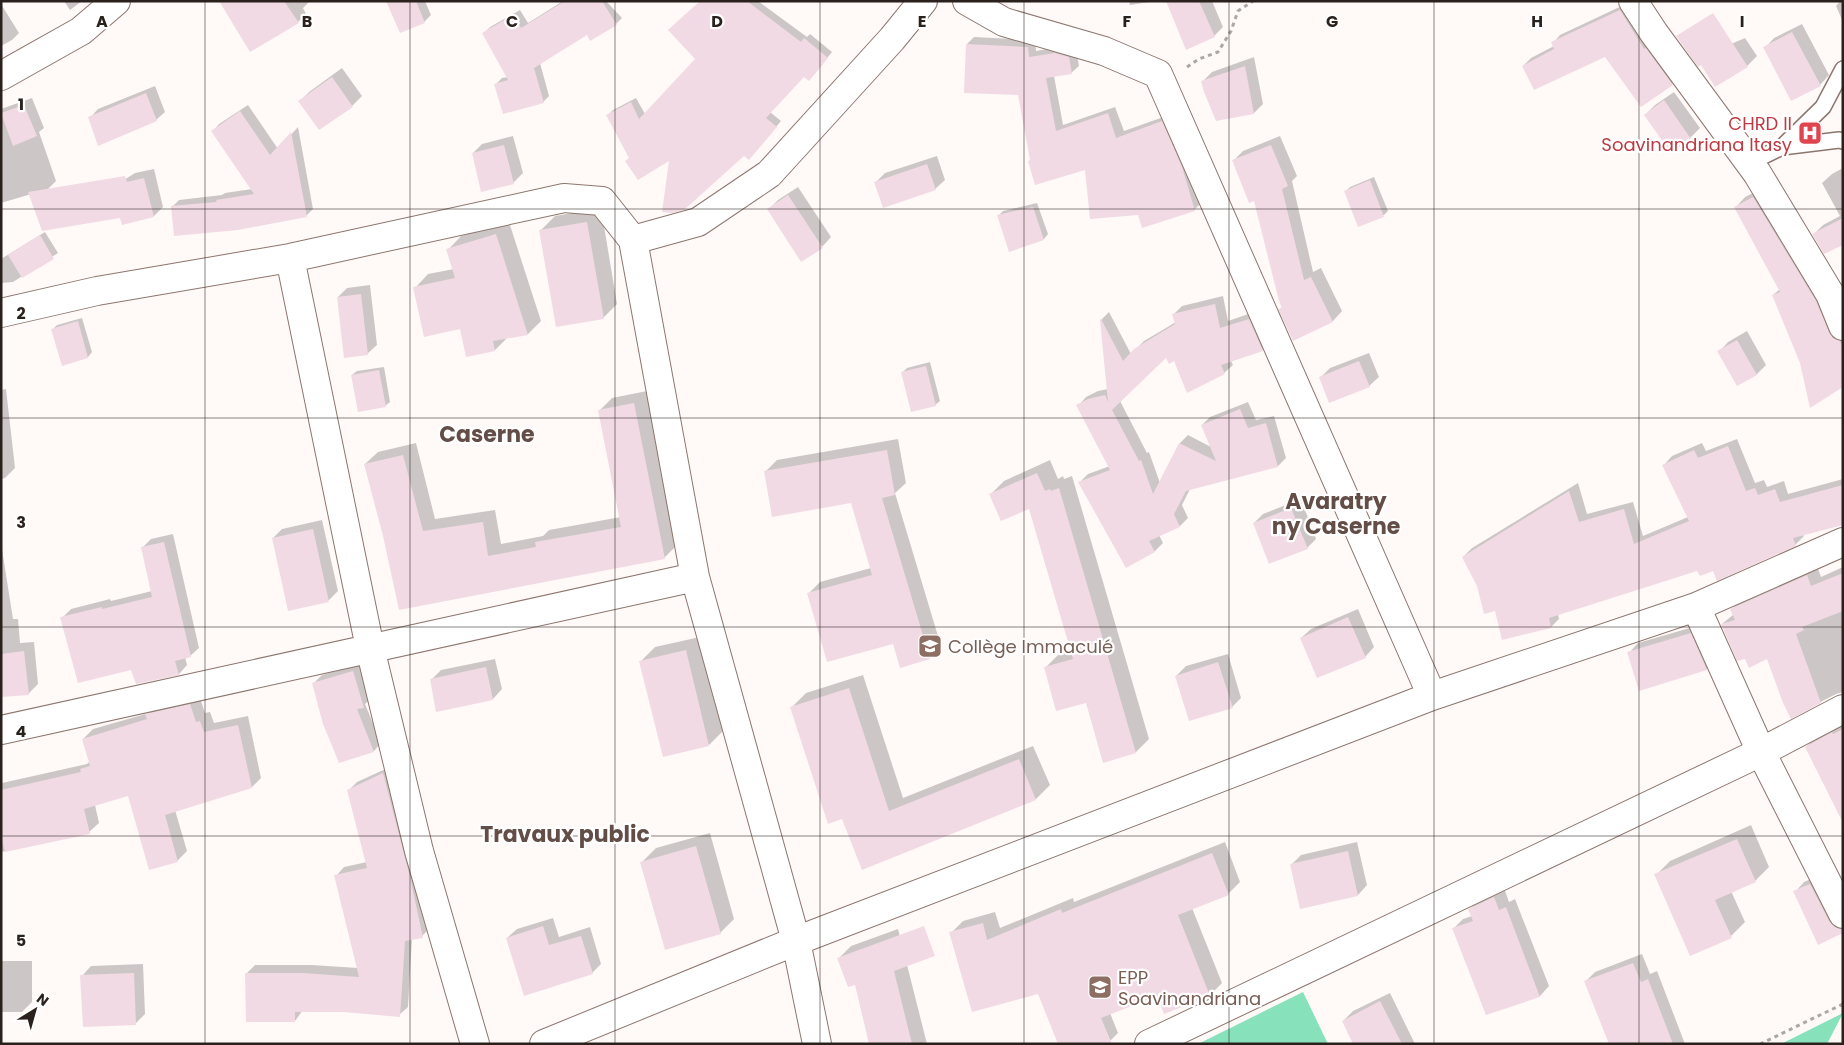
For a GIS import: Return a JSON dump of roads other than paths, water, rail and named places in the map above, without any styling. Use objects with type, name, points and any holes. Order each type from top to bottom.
[{"type":"street","points":[[1,76],[81,31],[116,1]]},
{"type":"street","points":[[633,240],[698,222],[769,174],[892,39],[923,1]]},
{"type":"street","points":[[967,1],[1004,22],[1104,51],[1158,74],[1432,696]]},
{"type":"street","points":[[1633,1],[1654,33],[1749,162],[1836,290],[1843,326]]},
{"type":"street","points":[[1,313],[97,291],[290,258],[564,198],[602,201],[633,240],[695,577],[796,941],[818,1044]]},
{"type":"street","points":[[290,258],[370,648],[419,851],[475,1044]]},
{"type":"street","points":[[544,1044],[796,941],[1432,696],[1696,607],[1843,542]]},
{"type":"street","points":[[1,730],[695,577]]},
{"type":"street","points":[[1696,607],[1761,752],[1843,914]]},
{"type":"street","points":[[1149,1044],[1761,752],[1843,709]]},
{"type":"lane","points":[[1782,147],[1823,107],[1843,69]]},
{"type":"lane","points":[[1749,162],[1782,147],[1839,140],[1843,142]]},
{"type":"place","name":"CHRD II Soavinandriana Itasy","points":[[1810,133]]},
{"type":"place","name":"Collège Immaculé","points":[[930,646]]},
{"type":"place","name":"EPP Soavinandriana","points":[[1100,987]]},
{"type":"district","name":"Caserne","points":[[487,434]]},
{"type":"district","name":"Avaratry ny Caserne","points":[[1336,514]]},
{"type":"district","name":"Travaux public","points":[[565,834]]}]
